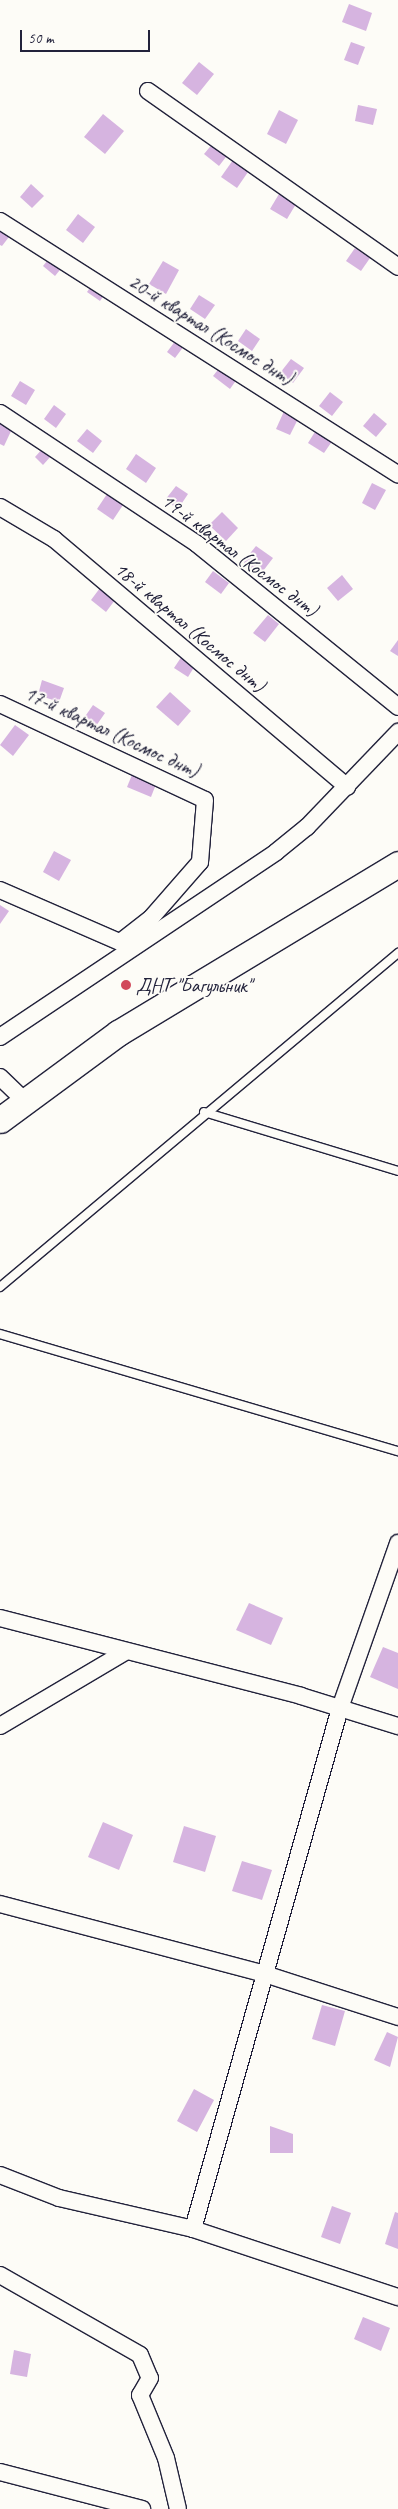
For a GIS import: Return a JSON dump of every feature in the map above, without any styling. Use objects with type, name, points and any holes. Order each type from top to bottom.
[{"type":"main road","points":[[0,1120],[166,1002],[398,864]]},
{"type":"street","points":[[148,91],[398,267]]},
{"type":"street","name":"20-й квартал (Космос днт)","points":[[0,222],[398,475]]},
{"type":"street","name":"19-й квартал (Космос днт)","points":[[0,413],[197,544],[398,707]]},
{"type":"street","name":"18-й квартал (Космос днт)","points":[[0,507],[54,539],[347,787]]},
{"type":"street","name":"17-й квартал (Космос днт)","points":[[0,704],[205,800],[200,862],[127,945]]},
{"type":"street","points":[[0,1037],[127,945],[276,852],[347,787],[398,732]]},
{"type":"street","points":[[0,890],[127,945]]},
{"type":"street","points":[[0,1076],[25,1101]]},
{"type":"street","points":[[193,2229],[340,1708],[398,1543]]},
{"type":"street","points":[[0,1618],[340,1708],[398,1726]]},
{"type":"street","points":[[0,1726],[127,1651]]},
{"type":"street","points":[[0,1904],[265,1974],[398,2017]]},
{"type":"street","points":[[0,2175],[59,2198],[193,2229],[398,2297]]},
{"type":"street","points":[[0,2275],[140,2355],[150,2378],[140,2395],[166,2458],[178,2509]]},
{"type":"street","points":[[0,2472],[142,2509]]},
{"type":"lane","points":[[0,1286],[204,1112],[398,953]]},
{"type":"lane","points":[[204,1112],[398,1171]]},
{"type":"lane","points":[[0,1334],[398,1451]]},
{"type":"building","points":[[349,4],[372,13],[366,31],[342,22]]},
{"type":"building","points":[[351,42],[365,47],[358,65],[344,60]]},
{"type":"building","points":[[199,62],[214,74],[197,95],[182,83]]},
{"type":"building","points":[[358,105],[377,109],[373,125],[355,121]]},
{"type":"building","points":[[279,110],[298,120],[286,144],[267,134]]},
{"type":"building","points":[[103,114],[124,131],[105,154],[84,137]]},
{"type":"building","points":[[214,142],[229,153],[219,166],[204,154]]},
{"type":"building","points":[[233,160],[248,172],[237,188],[221,177]]},
{"type":"building","points":[[31,184],[44,196],[32,208],[20,197]]},
{"type":"building","points":[[279,194],[296,204],[287,219],[270,209]]},
{"type":"building","points":[[78,214],[95,227],[83,243],[66,230]]},
{"type":"building","points":[[0,223],[12,233],[2,246],[0,245]]},
{"type":"building","points":[[355,248],[370,258],[361,271],[346,261]]},
{"type":"building","points":[[52,255],[64,265],[55,276],[43,266]]},
{"type":"building","points":[[163,261],[179,270],[166,294],[149,284]]},
{"type":"building","points":[[94,282],[107,291],[100,301],[87,292]]},
{"type":"building","points":[[199,295],[215,305],[205,319],[190,309]]},
{"type":"building","points":[[246,329],[260,339],[252,351],[238,341]]},
{"type":"building","points":[[176,340],[184,346],[175,358],[167,352]]},
{"type":"building","points":[[291,359],[304,368],[293,383],[280,373]]},
{"type":"building","points":[[221,366],[237,379],[230,389],[213,376]]},
{"type":"building","points":[[20,381],[35,390],[26,405],[11,396]]},
{"type":"building","points":[[330,392],[343,402],[332,416],[319,406]]},
{"type":"building","points":[[54,405],[66,414],[56,428],[44,419]]},
{"type":"building","points":[[285,409],[300,415],[290,435],[276,429]]},
{"type":"building","points":[[374,413],[387,424],[376,437],[363,426]]},
{"type":"building","points":[[0,423],[12,429],[4,446],[0,444]]},
{"type":"building","points":[[318,427],[335,437],[324,453],[308,443]]},
{"type":"building","points":[[87,429],[102,441],[93,453],[77,441]]},
{"type":"building","points":[[43,448],[52,455],[43,465],[35,457]]},
{"type":"building","points":[[136,454],[156,468],[146,483],[126,469]]},
{"type":"building","points":[[372,483],[386,490],[375,510],[362,503]]},
{"type":"building","points":[[176,486],[188,494],[178,509],[165,500]]},
{"type":"building","points":[[107,494],[123,505],[113,520],[97,509]]},
{"type":"building","points":[[222,512],[238,528],[226,541],[209,525]]},
{"type":"building","points":[[256,546],[273,558],[260,575],[243,562]]},
{"type":"building","points":[[213,571],[229,583],[221,594],[205,582]]},
{"type":"building","points":[[342,575],[353,589],[338,601],[327,588]]},
{"type":"building","points":[[100,588],[115,600],[106,612],[91,600]]},
{"type":"building","points":[[268,615],[279,624],[265,642],[253,633]]},
{"type":"building","points":[[398,640],[398,656],[390,651]]},
{"type":"building","points":[[182,656],[196,664],[188,677],[174,668]]},
{"type":"building","points":[[42,680],[64,688],[59,702],[38,695]]},
{"type":"building","points":[[170,692],[191,711],[178,726],[156,707]]},
{"type":"building","points":[[93,705],[105,713],[96,726],[84,718]]},
{"type":"building","points":[[15,725],[29,735],[13,756],[0,745]]},
{"type":"building","points":[[134,770],[158,779],[151,797],[127,787]]},
{"type":"building","points":[[54,851],[71,860],[59,881],[43,872]]},
{"type":"building","points":[[0,905],[9,911],[0,924]]},
{"type":"building","points":[[249,1603],[283,1618],[271,1645],[236,1630]]},
{"type":"building","points":[[383,1647],[398,1653],[398,1689],[370,1677]]},
{"type":"building","points":[[103,1822],[133,1835],[119,1870],[88,1857]]},
{"type":"building","points":[[184,1826],[216,1836],[205,1872],[173,1862]]},
{"type":"building","points":[[242,1861],[272,1870],[262,1900],[232,1891]]},
{"type":"building","points":[[322,2005],[345,2011],[335,2046],[312,2039]]},
{"type":"building","points":[[387,2032],[398,2037],[390,2067],[374,2060]]},
{"type":"building","points":[[194,2089],[214,2100],[197,2132],[177,2121]]},
{"type":"building","points":[[270,2126],[293,2134],[293,2153],[270,2153]]},
{"type":"building","points":[[332,2206],[351,2213],[340,2244],[321,2237]]},
{"type":"building","points":[[395,2212],[398,2213],[398,2249],[385,2244]]},
{"type":"building","points":[[363,2317],[390,2328],[381,2351],[354,2339]]},
{"type":"building","points":[[14,2350],[31,2354],[27,2377],[10,2374]]},
{"type":"place","name":"ДНТ \"Багульник\"","points":[[126,985]]}]
